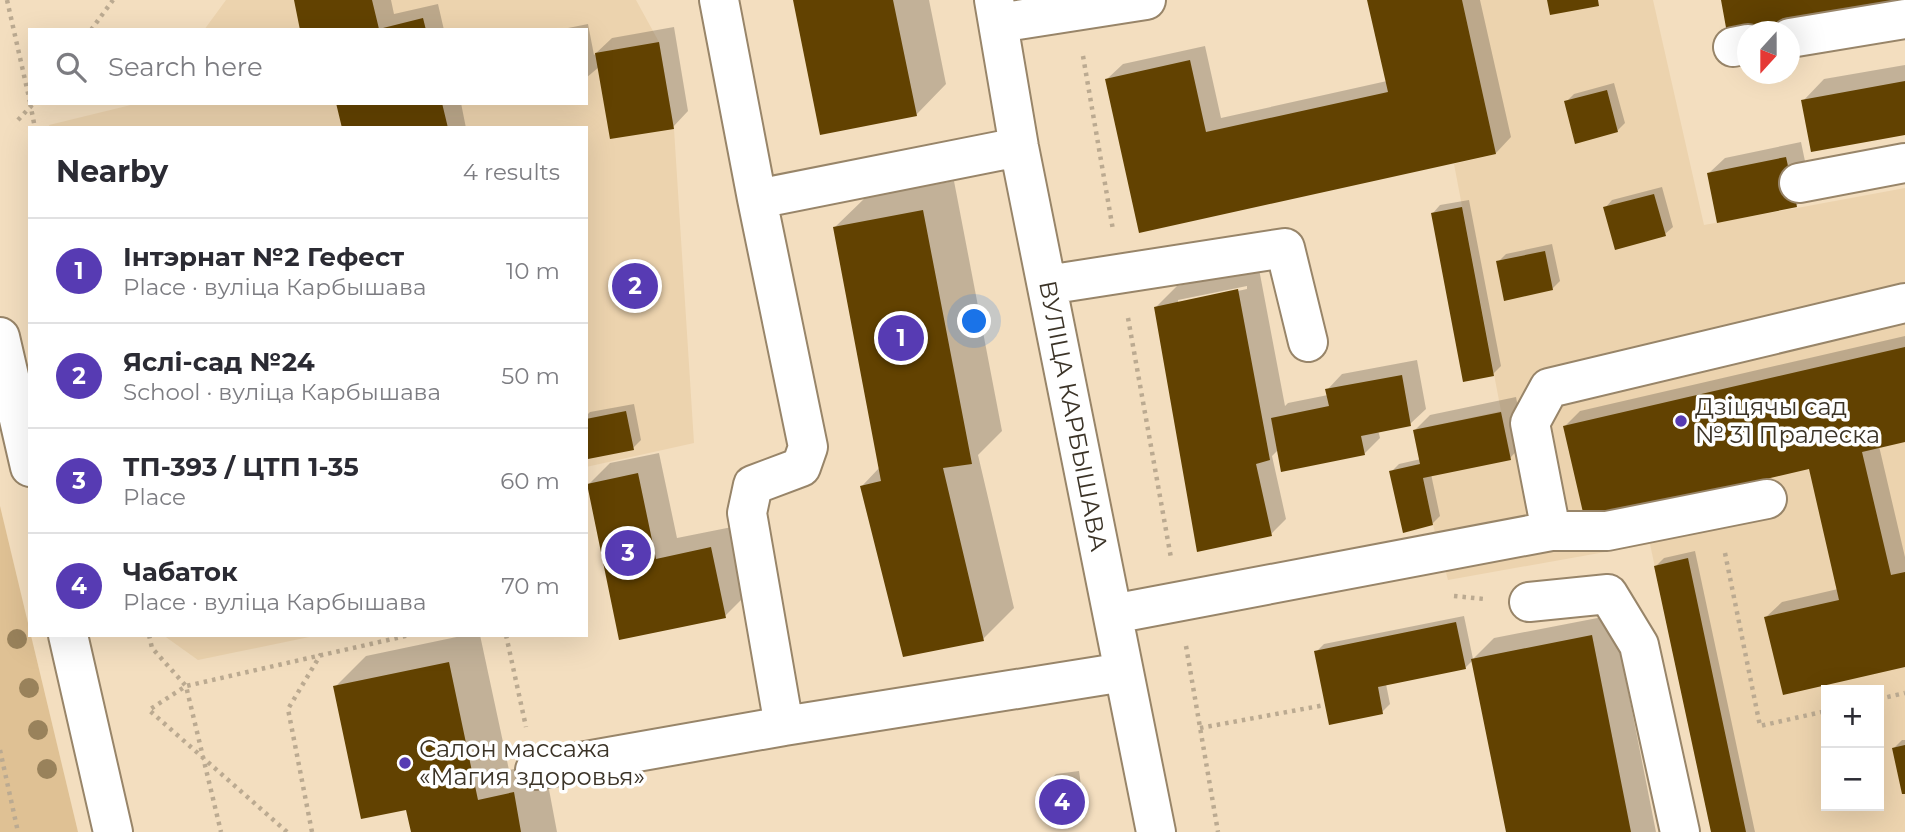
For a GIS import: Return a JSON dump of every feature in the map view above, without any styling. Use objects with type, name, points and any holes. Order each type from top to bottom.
[{"type":"street","points":[[719,0],[808,447],[801,467],[753,485],[747,513],[785,726]]},
{"type":"street","points":[[996,11],[1075,12],[1146,0]]},
{"type":"street","name":"ВУЛІЦА КАРБЫШАВА","points":[[996,11],[1019,147],[1156,832]]},
{"type":"street","points":[[1800,35],[1905,19]]},
{"type":"street","points":[[757,199],[1019,147]]},
{"type":"street","points":[[1799,183],[1905,163]]},
{"type":"street","points":[[1047,285],[1285,248],[1308,342]]},
{"type":"street","points":[[1551,531],[1530,423],[1549,388],[1905,303]]},
{"type":"street","points":[[0,337],[28,458]]},
{"type":"street","points":[[1113,614],[1551,531],[1607,531],[1767,499]]},
{"type":"street","points":[[1529,602],[1608,594],[1639,645],[1679,832]]},
{"type":"street","points":[[68,637],[113,832]]},
{"type":"street","points":[[535,770],[785,726],[1124,673]]},
{"type":"path","points":[[7,0],[28,91]]},
{"type":"path","points":[[92,28],[113,0]]},
{"type":"path","points":[[1075,12],[1218,832]]},
{"type":"path","points":[[18,120],[30,105]]},
{"type":"path","points":[[31,105],[36,126]]},
{"type":"path","points":[[1716,509],[1760,726],[1821,712]]},
{"type":"path","points":[[149,637],[152,648],[186,686],[221,832]]},
{"type":"path","points":[[287,832],[149,710],[186,686],[401,637]]},
{"type":"path","points":[[506,637],[535,770]]},
{"type":"path","points":[[313,832],[288,709],[322,654]]},
{"type":"path","points":[[1884,698],[1905,693]]},
{"type":"path","points":[[1200,728],[1325,705]]},
{"type":"path","points":[[0,750],[19,832]]},
{"type":"shaded area","points":[[226,0],[636,0],[659,42],[674,129],[694,443],[588,467],[588,126],[49,125],[131,105],[588,105],[588,28],[205,28]]},
{"type":"shaded area","name":"Дзіцячы сад № 31 Пралеска","points":[[1462,0],[1653,0],[1704,225],[1905,188],[1905,832],[1711,832],[1650,544],[1448,580],[1433,525],[1413,430],[1501,411],[1454,164],[1496,154]]},
{"type":"shaded area","points":[[0,506],[28,623],[28,637],[31,637],[78,832],[0,832]]},
{"type":"shaded area","points":[[166,637],[309,637],[198,660]]},
{"type":"building","points":[[294,0],[372,0],[379,28],[300,28]]},
{"type":"building","points":[[793,0],[893,0],[917,116],[820,135]]},
{"type":"building","points":[[1367,0],[1462,0],[1496,154],[1139,233],[1105,79],[1190,60],[1206,132],[1388,92]]},
{"type":"building","points":[[1547,0],[1598,0],[1599,6],[1550,15]]},
{"type":"building","points":[[1721,0],[1897,0],[1791,21],[1737,21],[1737,31],[1727,33]]},
{"type":"building","points":[[423,18],[426,28],[383,28]]},
{"type":"building","points":[[659,42],[674,129],[610,139],[595,53]]},
{"type":"building","points":[[1905,81],[1905,135],[1811,152],[1801,100]]},
{"type":"building","points":[[1607,90],[1618,132],[1575,144],[1564,101]]},
{"type":"building","points":[[336,105],[442,105],[448,126],[342,126]]},
{"type":"building","points":[[1786,157],[1797,207],[1717,223],[1707,173]]},
{"type":"building","points":[[1654,194],[1666,236],[1615,250],[1603,207]]},
{"type":"building","points":[[1462,207],[1494,376],[1463,382],[1431,213]]},
{"type":"building","points":[[923,210],[972,464],[943,468],[984,641],[903,657],[860,486],[881,481],[833,227]]},
{"type":"building","points":[[1545,251],[1553,290],[1504,301],[1496,261]]},
{"type":"building","points":[[1238,289],[1270,460],[1256,464],[1272,536],[1197,552],[1154,307]]},
{"type":"building","points":[[1905,347],[1905,442],[1862,452],[1891,575],[1905,572],[1905,667],[1783,695],[1764,617],[1839,600],[1809,469],[1585,521],[1563,426]]},
{"type":"building","points":[[1402,375],[1411,426],[1361,436],[1365,455],[1281,472],[1271,418],[1329,406],[1325,389]]},
{"type":"building","points":[[626,411],[634,450],[588,459],[588,419]]},
{"type":"building","points":[[1501,412],[1511,460],[1423,478],[1433,525],[1403,533],[1389,471],[1420,464],[1413,430]]},
{"type":"building","points":[[638,473],[656,559],[711,547],[726,618],[619,640],[588,484]]},
{"type":"building","points":[[1688,558],[1746,832],[1711,832],[1654,566]]},
{"type":"building","points":[[1456,622],[1466,669],[1378,687],[1383,714],[1329,725],[1314,651]]},
{"type":"building","points":[[1592,635],[1631,832],[1506,832],[1471,659]]},
{"type":"building","points":[[449,662],[478,800],[514,792],[521,832],[411,832],[406,810],[361,819],[333,686]]},
{"type":"building","points":[[1905,745],[1905,794],[1902,794],[1892,748]]},
{"type":"building","points":[[1072,778],[1078,823],[1052,826],[1046,781]]},
{"type":"place","name":"Яслі-сад №24","points":[[635,286]]},
{"type":"place","name":"Інтэрнат №2 Гефест","points":[[901,338]]},
{"type":"place","name":"Дзіцячы сад № 31 Пралеска","points":[[1681,421]]},
{"type":"place","name":"ТП-393 / ЦТП 1-35","points":[[628,553]]},
{"type":"place","name":"Салон массажа «Магия здоровья»","points":[[405,763]]},
{"type":"place","name":"Чабаток","points":[[1062,802]]}]
